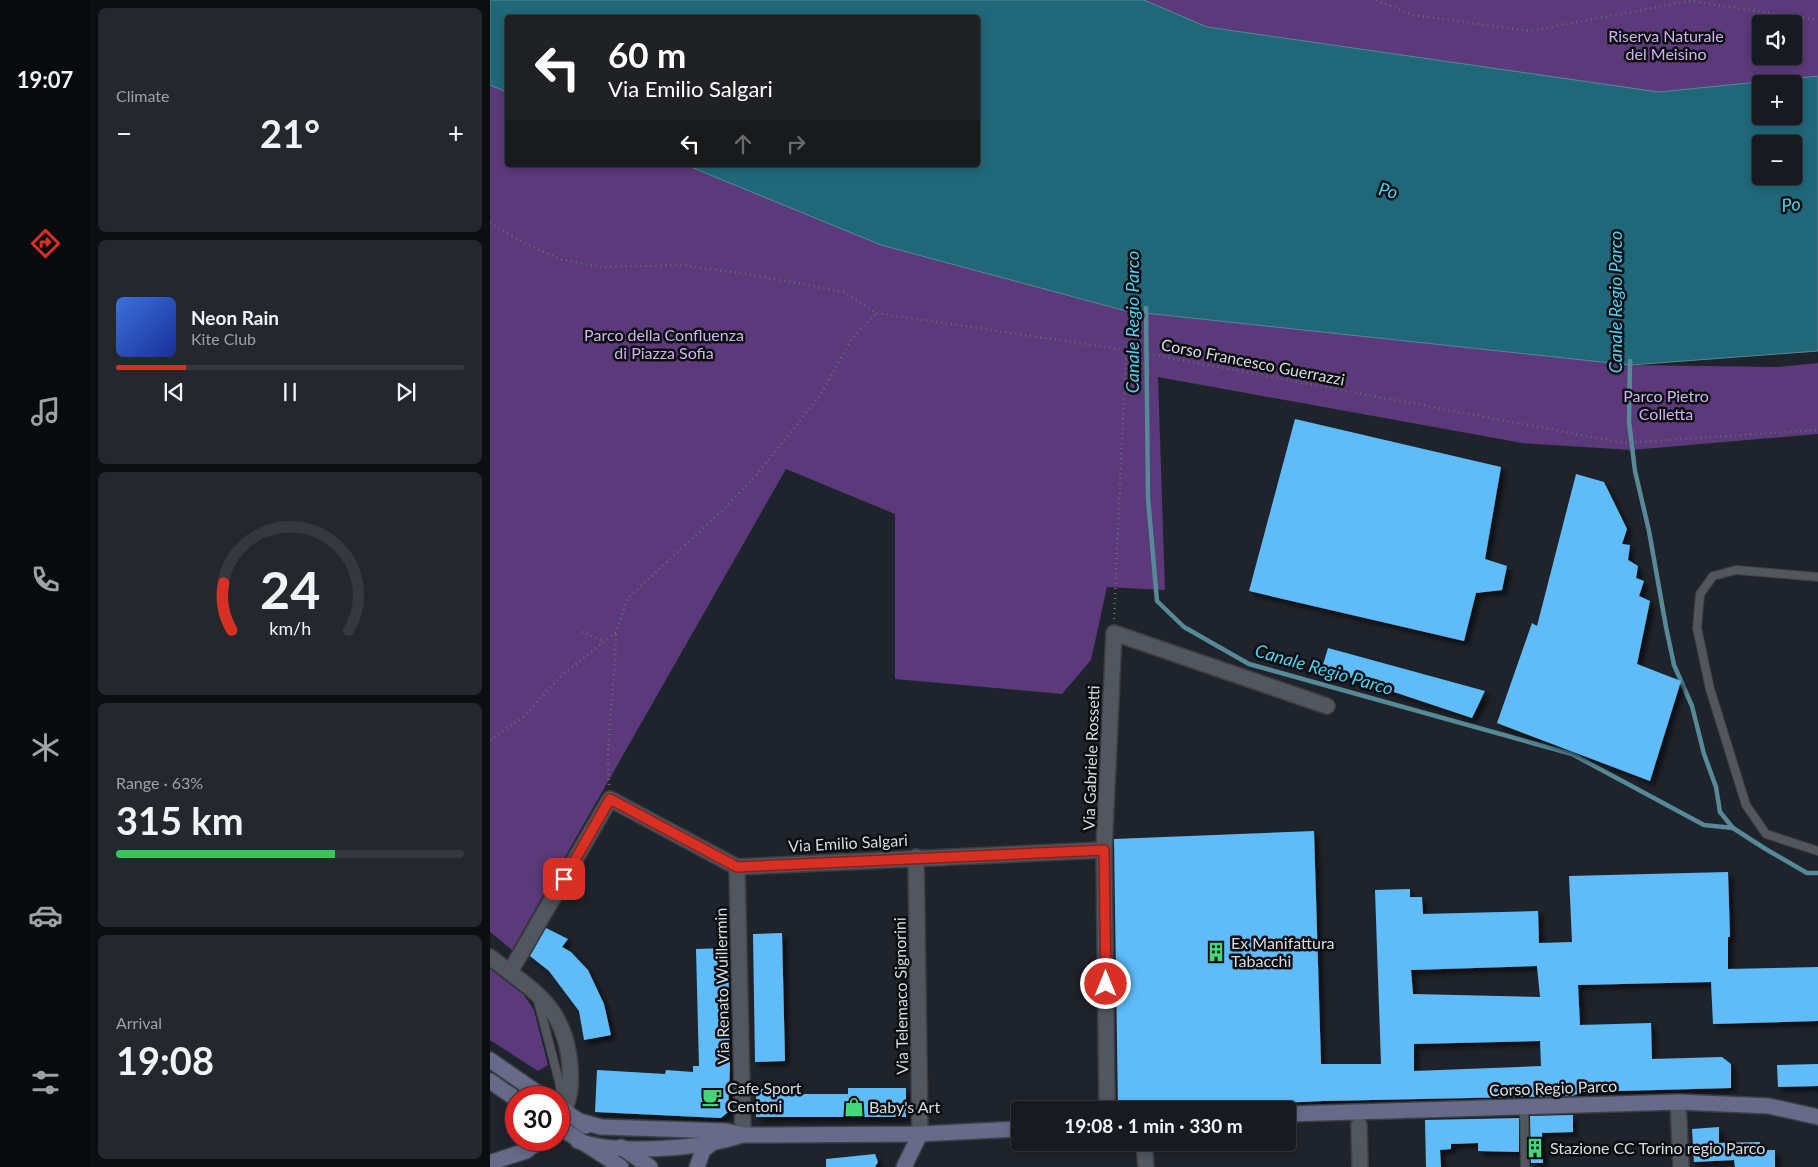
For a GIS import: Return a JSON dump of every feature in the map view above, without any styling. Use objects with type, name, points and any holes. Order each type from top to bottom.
[{"type":"street","points":[[1114,633],[1327,706]]},
{"type":"street","name":"Via Gabriele Rossetti","points":[[1107,1101],[1104,850],[1114,633]]},
{"type":"street","points":[[510,972],[610,799],[737,867]]},
{"type":"street","name":"Via Emilio Salgari","points":[[737,867],[916,857],[1104,850]]},
{"type":"street","name":"Via Telemaco Signorini","points":[[916,857],[920,1134]]},
{"type":"street","name":"Via Renato Wuillermin","points":[[737,867],[743,1135]]},
{"type":"street","points":[[490,956],[535,993],[561,1022],[566,1037],[570,1086]]},
{"type":"street","points":[[490,1060],[528,1086]]},
{"type":"street","points":[[490,1081],[505,1091]]},
{"type":"street","points":[[1678,1102],[1681,1167]]},
{"type":"street","name":"Corso Regio Parco","points":[[1296,1114],[1678,1102],[1769,1106],[1818,1117]]},
{"type":"street","points":[[570,1117],[650,1167]]},
{"type":"street","points":[[579,1121],[601,1127],[726,1131],[743,1135],[920,1134],[1011,1129]]},
{"type":"street","points":[[1359,1125],[1360,1167]]},
{"type":"street","points":[[904,1167],[920,1134]]},
{"type":"street","points":[[578,1141],[592,1145],[620,1147],[681,1147],[711,1144],[743,1135]]},
{"type":"street","points":[[570,1136],[621,1167]]},
{"type":"street","points":[[698,1167],[703,1150],[711,1144]]},
{"type":"street","points":[[491,1162],[526,1151]]},
{"type":"street","points":[[1145,1151],[1146,1167]]},
{"type":"lane","points":[[1818,577],[1736,570],[1713,576],[1700,594],[1697,628],[1710,689],[1746,805],[1766,834],[1818,851]]},
{"type":"lane","points":[[1524,1107],[1525,1167]]},
{"type":"path","points":[[1376,0],[1414,15],[1530,31],[1688,2],[1818,20]]},
{"type":"path","name":"Corso Francesco Guerrazzi","points":[[490,223],[528,245],[560,259],[601,267],[682,265],[747,274],[844,292],[876,313],[1126,351],[1624,443],[1818,430]]},
{"type":"path","points":[[610,799],[606,756],[610,709],[616,671],[616,632],[628,598],[724,508],[759,472],[821,394],[852,340],[876,313]]},
{"type":"path","points":[[1114,633],[1126,351]]},
{"type":"path","points":[[582,632],[604,641]]},
{"type":"path","points":[[490,740],[523,717],[561,676],[616,632]]},
{"type":"green space","name":"Riserva Naturale del Meisino","points":[[1144,0],[1818,0],[1818,77],[1802,79],[1802,75],[1752,75],[1752,83],[1659,92],[1582,85],[1513,71],[1207,27]]},
{"type":"green space","name":"Parco della Confluenza di Piazza Sofia","points":[[490,84],[505,90],[505,167],[695,167],[881,245],[1126,311],[1630,365],[1777,367],[1818,363],[1818,434],[1631,450],[1522,443],[1158,377],[1165,590],[1107,587],[1091,660],[1062,694],[895,679],[895,514],[786,469],[512,950],[490,932]]},
{"type":"green space","points":[[490,969],[524,995],[534,1010],[548,1065],[538,1071],[490,1040]]},
{"type":"water","name":"Po","points":[[490,0],[1144,0],[1207,27],[1659,92],[1752,83],[1752,125],[1802,125],[1802,78],[1818,76],[1818,351],[1630,365],[1126,311],[881,245],[691,167],[980,167],[980,15],[505,15],[505,91],[490,85]]},
{"type":"building","points":[[1295,419],[1501,467],[1485,559],[1507,566],[1502,590],[1476,593],[1464,641],[1249,591]]},
{"type":"building","points":[[1576,474],[1604,482],[1627,529],[1622,544],[1630,545],[1628,560],[1638,566],[1636,578],[1644,581],[1639,596],[1650,601],[1637,664],[1681,681],[1650,781],[1497,723],[1532,623],[1537,626]]},
{"type":"building","points":[[1328,648],[1485,691],[1472,718],[1322,668]]},
{"type":"building","points":[[1314,831],[1321,1064],[1381,1064],[1375,890],[1410,889],[1410,897],[1422,897],[1423,914],[1538,911],[1539,943],[1572,942],[1569,876],[1728,872],[1730,937],[1728,937],[1728,969],[1818,967],[1818,1021],[1713,1024],[1711,982],[1578,985],[1580,1025],[1651,1023],[1652,1059],[1722,1057],[1731,1064],[1731,1088],[1582,1092],[1572,1096],[1296,1102],[1118,1101],[1114,839]],"holes":[[[1537,966],[1540,997],[1413,994],[1411,970]],[[1540,1041],[1541,1066],[1414,1071],[1414,1044]]]},
{"type":"building","points":[[546,928],[568,939],[562,947],[571,952],[588,970],[604,1004],[611,1035],[584,1040],[579,1011],[549,971],[530,956]]},
{"type":"building","points":[[782,933],[785,1061],[755,1062],[753,934]]},
{"type":"building","points":[[728,948],[730,1067],[728,1112],[721,1118],[595,1112],[597,1070],[665,1074],[666,1070],[693,1072],[693,1066],[699,1066],[696,949]]},
{"type":"building","points":[[1818,1064],[1818,1086],[1778,1087],[1777,1065]]},
{"type":"building","points":[[848,1088],[906,1088],[906,1117],[756,1117],[756,1089],[787,1089],[787,1094],[848,1094]]},
{"type":"building","name":"Stazione CC Torino regio Parco","points":[[1573,1115],[1573,1132],[1542,1133],[1543,1163],[1531,1163],[1530,1116]]},
{"type":"building","points":[[1519,1118],[1519,1152],[1478,1151],[1478,1143],[1451,1144],[1451,1149],[1440,1150],[1441,1167],[1426,1167],[1425,1120]]},
{"type":"building","points":[[1719,1127],[1719,1143],[1760,1142],[1760,1150],[1775,1150],[1775,1167],[1735,1167],[1734,1160],[1694,1162],[1692,1129]]},
{"type":"building","points":[[875,1154],[878,1162],[875,1167],[826,1167],[826,1159]]},
{"type":"waterway","name":"Canale Regio Parco","points":[[1146,308],[1148,498],[1157,601],[1184,627],[1249,664],[1572,754],[1704,825],[1733,828]]},
{"type":"waterway","name":"Canale Regio Parco","points":[[1630,361],[1629,422],[1635,471],[1649,531],[1666,627],[1674,665],[1692,706],[1704,754],[1716,787],[1720,812],[1733,828],[1764,848],[1807,873],[1818,873]]},
{"type":"place","name":"Ex Manifattura Tabacchi","points":[[1216,952]]},
{"type":"place","name":"Cafe Sport Centoni","points":[[712,1097]]},
{"type":"place","name":"Baby's Art","points":[[854,1107]]},
{"type":"place","name":"Stazione CC Torino regio Parco","points":[[1535,1148]]},
{"type":"route","points":[[564,879],[610,799],[737,867],[916,857],[1104,850],[1106,984]]},
{"type":"park label","name":"Parco Pietro Colletta","points":[[1666,405]]}]
